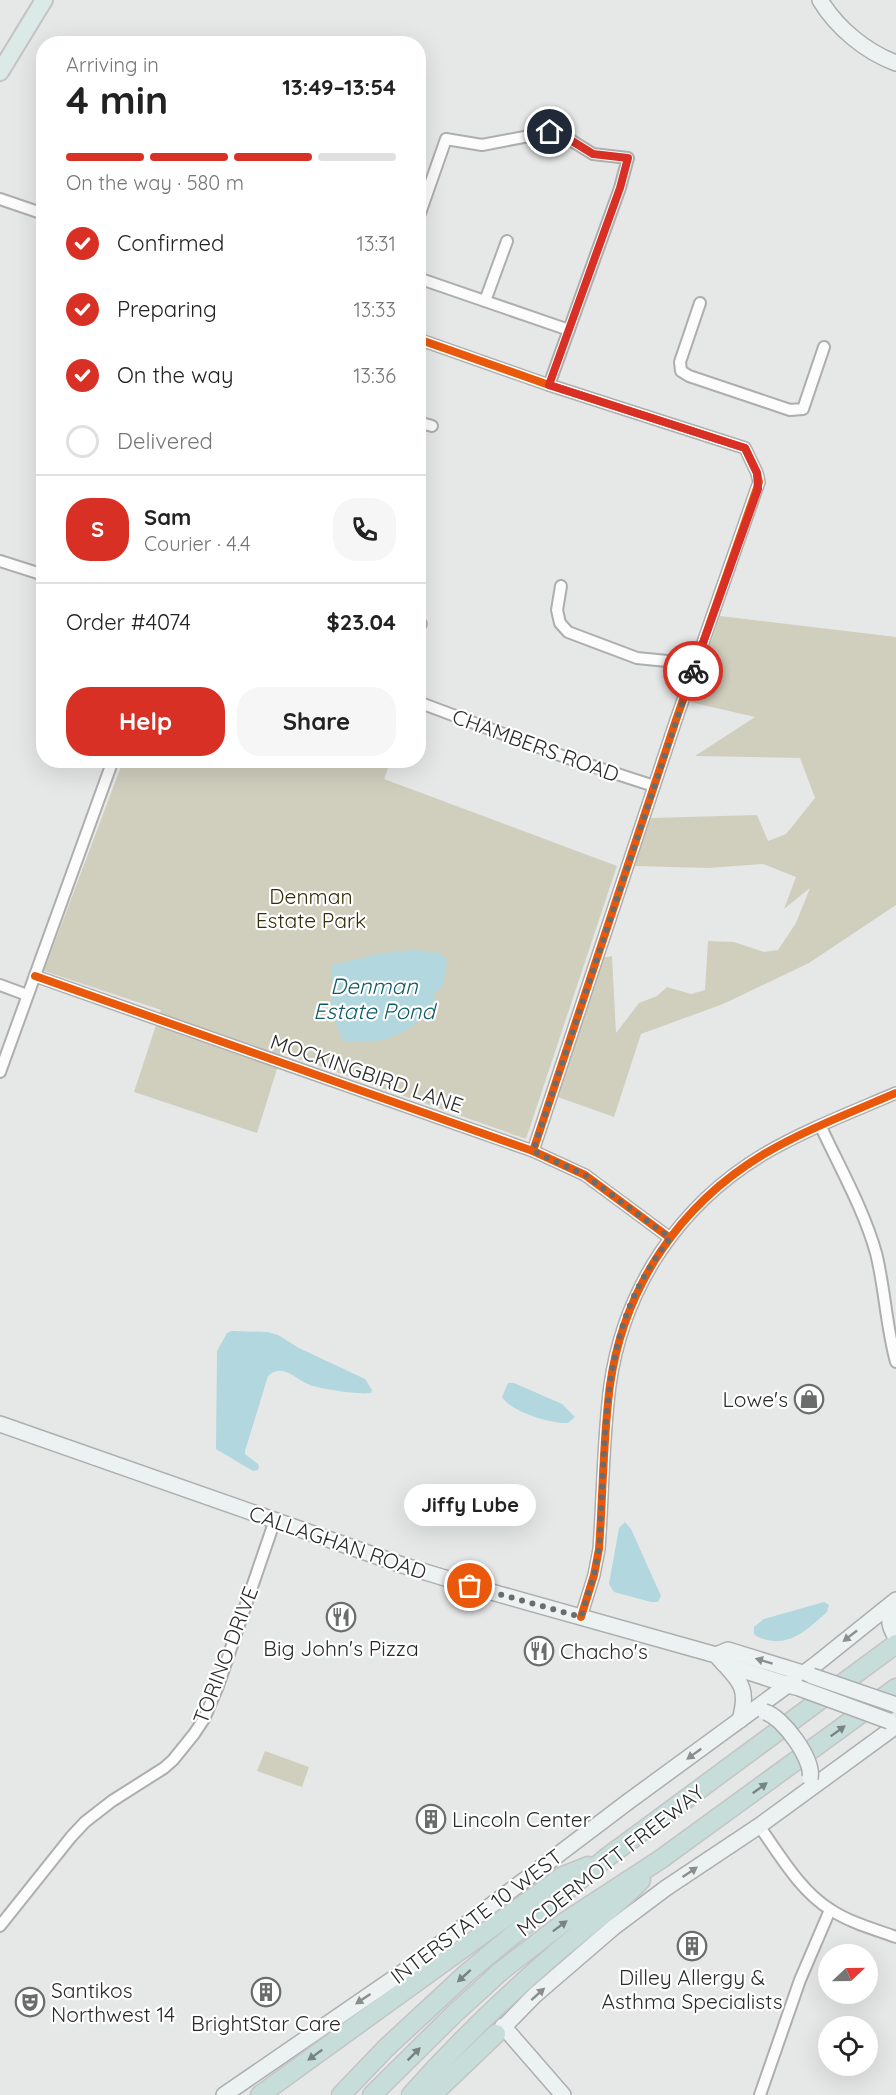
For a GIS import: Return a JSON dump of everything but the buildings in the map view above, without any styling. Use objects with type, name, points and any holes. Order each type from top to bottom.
[{"type":"highway","name":"MCDERMOTT FREEWAY","points":[[341,2095],[386,2048],[467,1973],[606,1858],[896,1644]]},
{"type":"highway","name":"MCDERMOTT FREEWAY","points":[[372,2095],[501,1971],[563,1923],[661,1859],[896,1688]]},
{"type":"highway","points":[[260,2095],[563,1876],[606,1858]]},
{"type":"highway","points":[[411,2095],[427,2076],[519,1985],[575,1936],[625,1897],[661,1859]]},
{"type":"highway","points":[[432,2095],[500,2030]]},
{"type":"highway","points":[[324,2095],[386,2048]]},
{"type":"main road","points":[[0,72],[44,0]]},
{"type":"main road","points":[[820,0],[849,34],[871,50],[896,63]]},
{"type":"main road","name":"CALLAGHAN ROAD","points":[[0,1424],[402,1565],[720,1659],[728,1650],[801,1680],[894,1724]]},
{"type":"main road","points":[[895,1601],[889,1621],[896,1637]]},
{"type":"main road","name":"INTERSTATE 10 WEST","points":[[224,2095],[403,1972],[801,1680],[895,1601]]},
{"type":"main road","points":[[720,1659],[740,1682],[744,1690],[744,1707],[752,1715],[779,1719],[806,1756],[811,1772],[807,1786]]},
{"type":"main road","name":"CALLAGHAN ROAD","points":[[801,1680],[896,1705]]},
{"type":"main road","points":[[445,2095],[500,2030],[568,1966],[614,1927],[666,1888],[759,1826],[807,1786],[894,1724]]},
{"type":"main road","points":[[500,2030],[563,2095]]},
{"type":"street","points":[[426,196],[446,139],[482,145],[550,132],[564,136],[593,154],[628,158],[620,188],[549,385]]},
{"type":"street","points":[[0,199],[36,211]]},
{"type":"street","points":[[485,301],[507,241]]},
{"type":"street","points":[[426,281],[569,330]]},
{"type":"street","points":[[700,303],[680,362],[681,371],[689,376],[790,410],[803,409],[824,347]]},
{"type":"street","points":[[426,342],[549,385],[745,448],[756,469],[759,482],[654,786],[533,1151]]},
{"type":"street","points":[[426,424],[432,426]]},
{"type":"street","points":[[0,561],[36,572]]},
{"type":"street","points":[[561,586],[557,610],[560,623],[568,632],[637,658],[667,661],[694,670]]},
{"type":"street","name":"CHAMBERS ROAD","points":[[426,705],[565,758],[654,786]]},
{"type":"street","points":[[0,1072],[110,768]]},
{"type":"street","name":"MOCKINGBIRD LANE","points":[[35,976],[533,1151],[585,1175],[670,1238]]},
{"type":"street","points":[[0,985],[27,995]]},
{"type":"street","points":[[581,1617],[594,1575],[599,1549],[608,1405],[616,1352],[624,1321],[636,1292],[659,1252],[699,1204],[744,1167],[784,1143],[896,1093]]},
{"type":"street","points":[[821,1127],[875,1251],[896,1362]]},
{"type":"street","name":"TORINO DRIVE","points":[[0,1926],[85,1822],[174,1760],[194,1734],[204,1719],[218,1686],[275,1520]]},
{"type":"street","points":[[759,1826],[802,1885],[830,1910],[849,1920],[896,1936]]},
{"type":"street","points":[[760,2095],[796,1990],[830,1910]]},
{"type":"green space","points":[[720,616],[896,637],[896,905],[809,963],[723,1004],[641,1034],[614,1117],[555,1096],[602,958],[612,956],[616,1033],[639,1003],[657,996],[667,987],[691,994],[705,990],[708,941],[734,942],[764,952],[778,950],[796,923],[810,888],[784,909],[796,877],[763,864],[708,868],[634,866],[651,818],[757,815],[768,841],[786,834],[815,798],[800,758],[695,756],[755,717],[690,702]]},
{"type":"green space","name":"Denman Estate Park","points":[[120,768],[388,768],[384,779],[617,866],[526,1139],[282,1053],[257,1133],[134,1092],[161,1010],[44,971]]},
{"type":"green space","points":[[265,1751],[309,1767],[302,1787],[257,1771]]},
{"type":"water","name":"Denman Estate Pond","points":[[414,950],[441,953],[447,961],[443,986],[433,995],[436,1003],[431,1010],[405,1031],[389,1038],[367,1042],[343,1041],[331,1010],[332,965],[383,953]]},
{"type":"water","points":[[232,1331],[268,1332],[278,1335],[299,1348],[365,1379],[372,1390],[371,1393],[322,1388],[305,1383],[284,1371],[274,1372],[268,1376],[245,1451],[245,1454],[258,1464],[258,1470],[253,1471],[216,1449],[217,1351],[227,1333]]},
{"type":"water","points":[[508,1383],[514,1383],[562,1404],[575,1417],[568,1423],[561,1423],[542,1419],[514,1408],[502,1397]]},
{"type":"water","points":[[625,1522],[631,1529],[661,1596],[658,1602],[614,1592],[609,1584],[619,1528]]},
{"type":"water","points":[[824,1602],[829,1605],[827,1612],[792,1638],[776,1641],[754,1634],[754,1627],[764,1619]]},
{"type":"cycle path","points":[[426,342],[549,385],[745,448],[759,482],[676,720],[533,1151]]},
{"type":"cycle path","points":[[35,976],[533,1151],[585,1175],[670,1238]]},
{"type":"cycle path","points":[[581,1617],[594,1575],[599,1549],[604,1446],[610,1385],[617,1349],[642,1282],[660,1252],[706,1198],[764,1154],[812,1129],[896,1093]]},
{"type":"way so far","points":[[470,1586],[581,1617],[594,1575],[599,1549],[610,1385],[616,1352],[624,1321],[636,1292],[659,1252],[670,1238],[585,1175],[533,1151],[693,671]]},
{"type":"place","name":"Lowe's","points":[[809,1399]]},
{"type":"place","name":"Jiffy Lube","points":[[470,1586]]},
{"type":"place","name":"Big John's Pizza","points":[[341,1617]]},
{"type":"place","name":"Chacho's","points":[[539,1651]]},
{"type":"place","name":"Lincoln Center","points":[[431,1819]]},
{"type":"place","name":"Dilley Allergy & Asthma Specialists","points":[[692,1946]]},
{"type":"place","name":"BrightStar Care","points":[[266,1992]]},
{"type":"place","name":"Santikos Northwest 14","points":[[30,2002]]},
{"type":"route","points":[[550,132],[568,138],[593,154],[628,158],[620,188],[549,385],[745,448],[757,473],[758,489],[693,671]]}]
